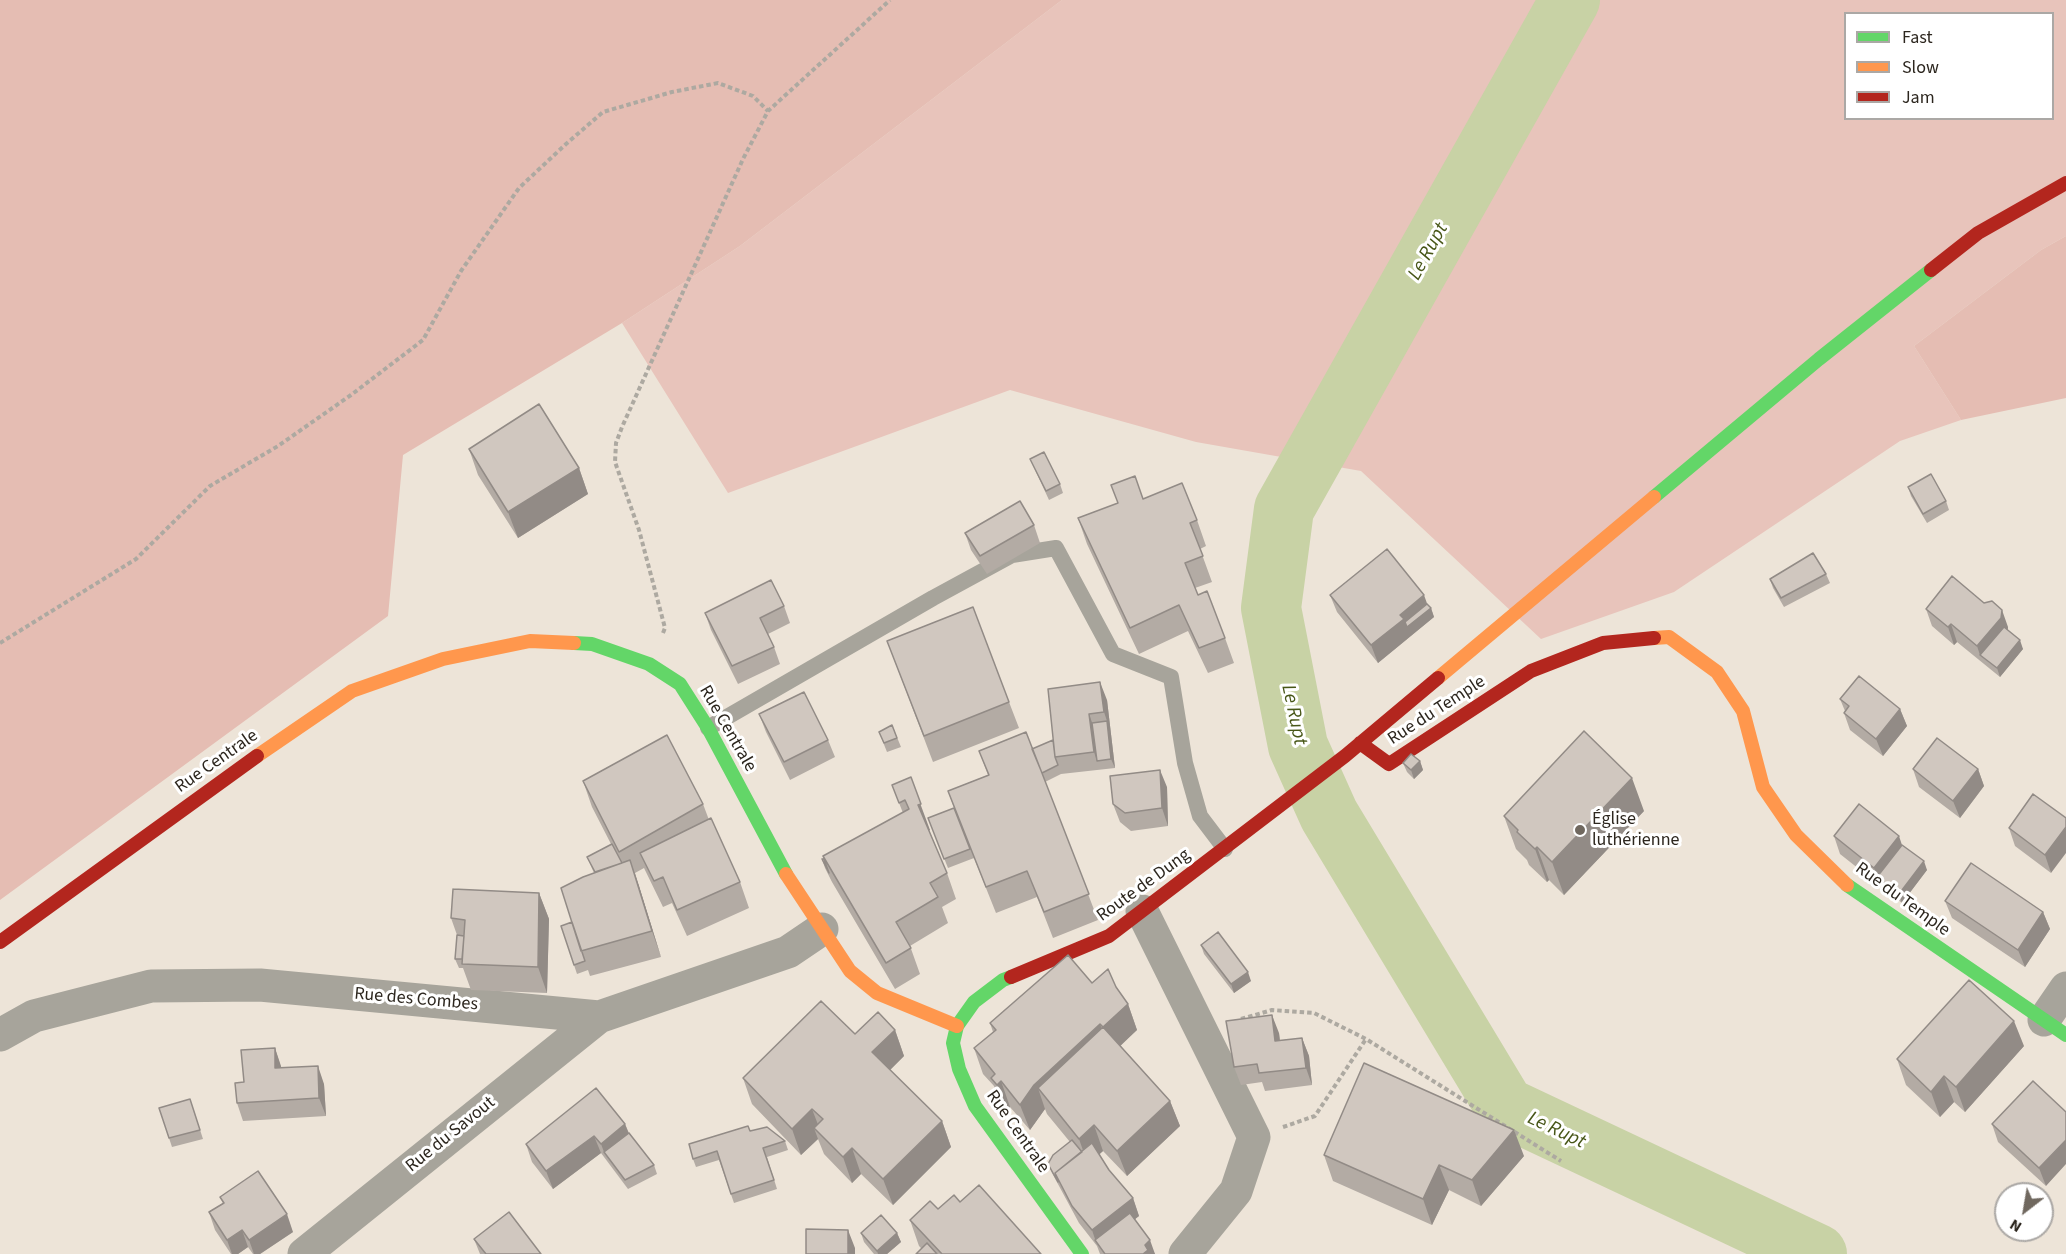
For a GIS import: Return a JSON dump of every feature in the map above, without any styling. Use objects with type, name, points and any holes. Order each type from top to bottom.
[{"type":"main road","name":"Route de Dung","points":[[957,1026],[974,1002],[1003,980],[1109,936],[1225,849],[1346,756],[1819,359],[1978,233],[2066,183]]},
{"type":"main road","name":"Rue du Temple","points":[[1360,743],[1389,764],[1531,671],[1603,643],[1669,637],[1717,672],[1743,711],[1763,787],[1797,836],[1851,889],[2055,1028]]},
{"type":"main road","name":"Rue Centrale","points":[[0,942],[234,771],[352,691],[443,659],[530,642],[592,644],[650,664],[680,684],[708,728],[789,880],[850,971],[877,993],[957,1026],[953,1044],[959,1069],[975,1106],[1082,1254]]},
{"type":"street","points":[[1142,911],[1254,1137],[1236,1191],[1185,1254]]},
{"type":"street","name":"Rue des Combes","points":[[0,1035],[34,1016],[151,987],[260,985],[599,1017],[788,952],[822,928]]},
{"type":"street","points":[[2055,1028],[2066,988]]},
{"type":"street","name":"Rue du Savout","points":[[304,1254],[599,1017]]},
{"type":"lane","points":[[708,728],[1012,555],[1056,548],[1113,654],[1171,677],[1185,763],[1200,816],[1225,849]]},
{"type":"path","points":[[650,664],[665,628],[639,530],[615,462],[616,443],[742,159],[768,111],[890,0]]},
{"type":"path","points":[[0,643],[136,559],[210,486],[278,446],[351,395],[423,339],[461,271],[519,188],[603,112],[672,92],[718,83],[753,96],[768,111]]},
{"type":"path","points":[[1202,1033],[1272,1010],[1314,1013],[1366,1039],[1561,1161]]},
{"type":"path","points":[[1254,1137],[1315,1116],[1366,1039]]},
{"type":"shaded area","points":[[0,0],[1062,0],[740,246],[622,323],[403,455],[388,616],[0,900]]},
{"type":"shaded area","points":[[1062,0],[2066,0],[2066,236],[2041,250],[1914,346],[1961,420],[1900,441],[1674,592],[1541,639],[1361,471],[1196,442],[1010,390],[728,493],[622,323],[740,246]]},
{"type":"shaded area","points":[[2066,236],[2066,398],[1961,420],[1914,346],[2041,250]]},
{"type":"building","points":[[539,404],[579,468],[508,512],[469,449]]},
{"type":"building","points":[[1044,452],[1060,484],[1046,491],[1030,459]]},
{"type":"building","points":[[1931,474],[1946,501],[1923,514],[1908,487]]},
{"type":"building","points":[[1135,476],[1143,499],[1182,483],[1197,520],[1190,523],[1203,556],[1185,563],[1198,595],[1207,591],[1225,638],[1199,648],[1179,605],[1130,628],[1078,518],[1118,503],[1111,485]]},
{"type":"building","points":[[1020,501],[1034,525],[980,556],[965,533]]},
{"type":"building","points":[[1387,549],[1424,595],[1400,615],[1404,619],[1371,645],[1330,595]]},
{"type":"building","points":[[1813,553],[1826,574],[1781,598],[1770,579]]},
{"type":"building","points":[[1952,576],[1984,603],[1992,601],[2002,610],[2001,618],[1977,646],[1951,624],[1948,627],[1926,609]]},
{"type":"building","points":[[771,580],[784,606],[760,618],[774,647],[732,666],[705,613]]},
{"type":"building","points":[[1427,604],[1431,608],[1407,627],[1405,622]]},
{"type":"building","points":[[973,607],[1009,702],[924,736],[887,641]]},
{"type":"building","points":[[2004,627],[2020,640],[1997,668],[1980,655]]},
{"type":"building","points":[[1859,676],[1900,709],[1876,739],[1844,713],[1849,706],[1840,699]]},
{"type":"building","points":[[1100,682],[1104,712],[1089,714],[1094,752],[1055,757],[1048,689]]},
{"type":"building","points":[[804,692],[828,740],[784,762],[759,714]]},
{"type":"building","points":[[1107,721],[1111,759],[1097,761],[1092,723]]},
{"type":"building","points":[[892,725],[897,738],[884,743],[879,732]]},
{"type":"building","points":[[1584,731],[1632,778],[1552,862],[1517,832],[1518,830],[1504,816]]},
{"type":"building","points":[[1026,732],[1089,894],[1044,912],[1027,871],[986,887],[948,791],[989,775],[979,751]]},
{"type":"building","points":[[667,735],[703,804],[619,852],[583,781]]},
{"type":"building","points":[[1937,738],[1978,769],[1953,801],[1913,769]]},
{"type":"building","points":[[1053,740],[1058,765],[1042,773],[1032,749]]},
{"type":"building","points":[[1411,754],[1420,761],[1411,770],[1403,763]]},
{"type":"building","points":[[1160,770],[1162,808],[1125,813],[1113,804],[1110,776]]},
{"type":"building","points":[[911,777],[921,804],[918,805],[947,873],[930,883],[938,897],[896,922],[911,948],[886,963],[823,856],[909,809],[905,800],[899,803],[892,785]]},
{"type":"building","points":[[2033,794],[2066,818],[2066,827],[2045,855],[2009,828]]},
{"type":"building","points":[[1859,804],[1899,836],[1874,868],[1834,836]]},
{"type":"building","points":[[954,808],[970,849],[944,859],[928,818]]},
{"type":"building","points":[[711,818],[740,882],[677,910],[663,877],[654,881],[640,853]]},
{"type":"building","points":[[612,844],[622,863],[595,872],[587,857]]},
{"type":"building","points":[[1902,845],[1924,861],[1899,894],[1877,877]]},
{"type":"building","points":[[630,860],[652,931],[581,951],[561,888],[583,877]]},
{"type":"building","points":[[1971,863],[2043,912],[2018,950],[1945,901]]},
{"type":"building","points":[[453,889],[539,893],[538,967],[462,964],[465,920],[451,918]]},
{"type":"building","points":[[572,922],[585,961],[574,965],[561,926]]},
{"type":"building","points":[[1218,932],[1248,972],[1231,984],[1201,945]]},
{"type":"building","points":[[457,935],[464,936],[462,959],[455,959]]},
{"type":"building","points":[[1068,955],[1092,983],[1108,969],[1116,987],[1128,1004],[1103,1027],[1100,1024],[1034,1085],[1020,1105],[1001,1081],[997,1085],[991,1078],[995,1074],[974,1048],[996,1030],[990,1023]]},
{"type":"building","points":[[1969,980],[2014,1021],[1956,1087],[1944,1076],[1931,1092],[1897,1059]]},
{"type":"building","points":[[821,1001],[855,1034],[878,1012],[895,1030],[872,1052],[942,1121],[883,1179],[852,1148],[843,1157],[814,1128],[823,1119],[812,1109],[792,1129],[743,1078]]},
{"type":"building","points":[[1272,1015],[1275,1041],[1302,1038],[1306,1068],[1259,1073],[1257,1064],[1234,1067],[1226,1021]]},
{"type":"building","points":[[1103,1027],[1170,1101],[1117,1151],[1094,1125],[1079,1139],[1038,1088]]},
{"type":"building","points":[[275,1048],[275,1068],[318,1066],[319,1098],[237,1103],[235,1083],[244,1082],[241,1050]]},
{"type":"building","points":[[1364,1063],[1514,1130],[1472,1180],[1439,1165],[1423,1199],[1324,1155]]},
{"type":"building","points":[[2033,1081],[2066,1112],[2066,1140],[2039,1168],[1992,1124]]},
{"type":"building","points":[[596,1088],[625,1124],[601,1144],[594,1136],[546,1171],[526,1144]]},
{"type":"building","points":[[190,1099],[200,1130],[169,1138],[159,1108]]},
{"type":"building","points":[[748,1126],[750,1131],[767,1127],[785,1141],[763,1148],[774,1180],[731,1194],[717,1151],[693,1159],[689,1144]]},
{"type":"building","points":[[629,1133],[654,1165],[625,1180],[604,1152]]},
{"type":"building","points":[[1072,1140],[1082,1152],[1055,1173],[1058,1182],[1048,1164],[1053,1155]]},
{"type":"building","points":[[1092,1143],[1109,1170],[1133,1198],[1092,1230],[1072,1206],[1055,1173]]},
{"type":"building","points":[[258,1171],[287,1214],[249,1240],[242,1230],[227,1240],[209,1212],[224,1203],[220,1197]]},
{"type":"building","points":[[979,1185],[1041,1254],[942,1254],[910,1220],[930,1201],[938,1209],[954,1195],[960,1202]]},
{"type":"building","points":[[509,1212],[541,1254],[486,1254],[474,1239]]},
{"type":"building","points":[[1130,1213],[1150,1240],[1145,1245],[1148,1250],[1143,1254],[1105,1254],[1095,1240]]},
{"type":"building","points":[[881,1215],[897,1233],[877,1251],[861,1233]]},
{"type":"building","points":[[806,1229],[848,1230],[848,1254],[806,1254]]},
{"type":"building","points":[[927,1243],[937,1254],[916,1254]]},
{"type":"waterway","name":"Le Rupt","points":[[1570,0],[1284,509],[1271,608],[1298,746],[1329,815],[1505,1107],[1817,1254]]},
{"type":"traffic: fast","points":[[1654,497],[1819,359],[1931,270]]},
{"type":"traffic: fast","points":[[574,643],[592,644],[649,664],[680,684],[708,728],[786,874]]},
{"type":"traffic: fast","points":[[1847,885],[2066,1035]]},
{"type":"traffic: fast","points":[[1011,977],[1003,980],[974,1002],[957,1026],[953,1043],[959,1069],[975,1106],[1082,1254]]},
{"type":"traffic: slow","points":[[1438,678],[1654,497]]},
{"type":"traffic: slow","points":[[1654,638],[1669,637],[1717,672],[1743,711],[1763,787],[1796,835],[1847,885]]},
{"type":"traffic: slow","points":[[257,756],[352,691],[443,659],[530,641],[574,643]]},
{"type":"traffic: slow","points":[[786,874],[850,971],[877,993],[957,1026]]},
{"type":"traffic: jam","points":[[1931,270],[1978,233],[2066,183]]},
{"type":"traffic: jam","points":[[1360,743],[1389,764],[1531,671],[1603,643],[1654,638]]},
{"type":"traffic: jam","points":[[1011,977],[1109,936],[1345,756],[1438,678]]},
{"type":"traffic: jam","points":[[0,942],[257,756]]},
{"type":"place","name":"Église luthérienne","points":[[1580,830]]}]
